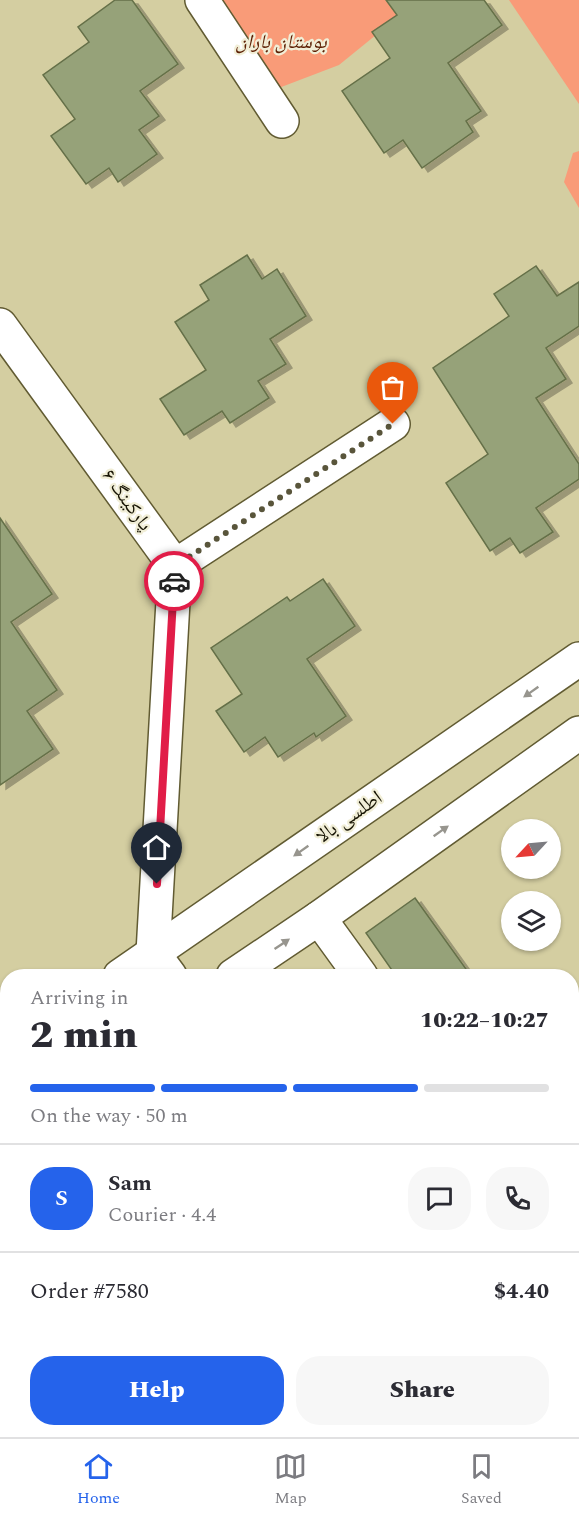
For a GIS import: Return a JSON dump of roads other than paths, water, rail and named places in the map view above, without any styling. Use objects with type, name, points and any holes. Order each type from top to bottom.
[{"type":"street","points":[[202,0],[282,121]]},
{"type":"street","name":"پارکینگ ۶","points":[[0,325],[175,566]]},
{"type":"street","points":[[161,964],[175,566],[393,424]]},
{"type":"street","name":"اطلسی بالا","points":[[144,969],[161,964],[579,659]]},
{"type":"street","points":[[243,969],[579,733]]},
{"type":"street","points":[[319,918],[356,969]]},
{"type":"park label","name":"بوستان باران","points":[[281,42]]}]
